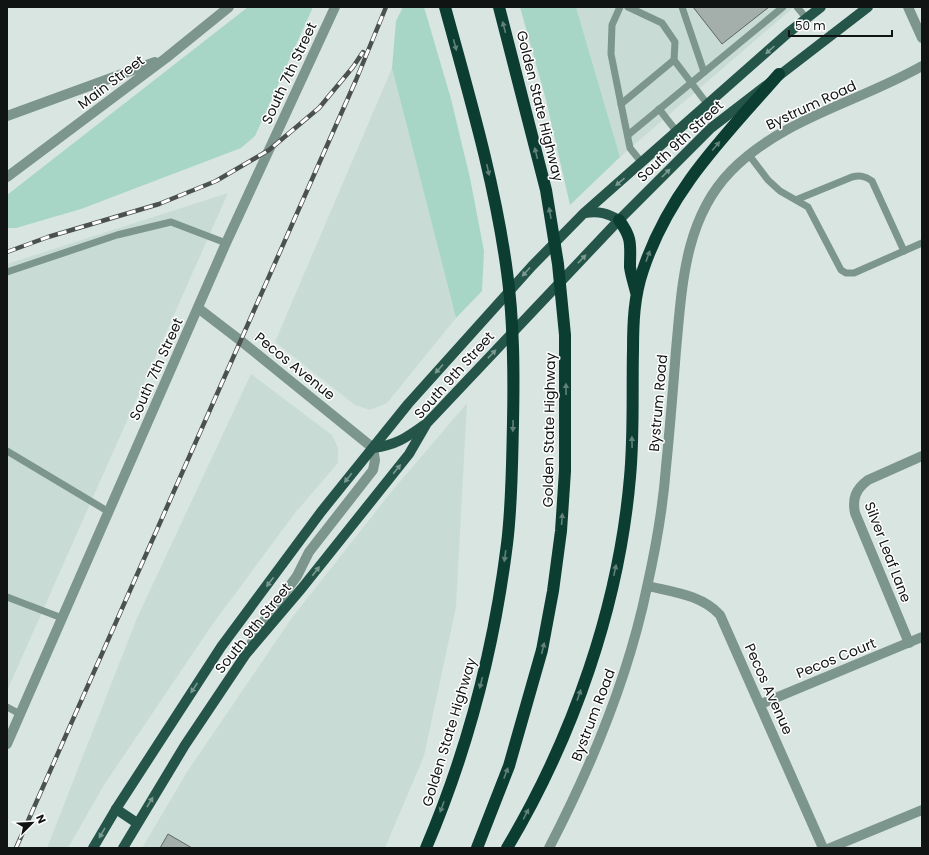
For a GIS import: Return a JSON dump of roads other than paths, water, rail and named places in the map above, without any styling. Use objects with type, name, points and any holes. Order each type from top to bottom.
[{"type":"highway","name":"Golden State Highway","points":[[426,848],[456,770],[488,658],[499,600],[507,542],[512,484],[513,387],[511,316],[501,236],[482,144],[445,7]]},
{"type":"highway","name":"Golden State Highway","points":[[477,848],[509,766],[542,650],[553,591],[561,531],[565,471],[565,335],[558,264],[546,190],[499,7]]},
{"type":"highway","points":[[507,848],[537,793],[576,703],[605,615],[615,572],[631,472],[633,325],[636,293],[657,233],[674,201],[690,177],[779,74]]},
{"type":"highway","points":[[619,220],[628,232],[631,244],[630,268],[636,293]]},
{"type":"main road","name":"South 9th Street","points":[[93,848],[116,809],[221,647],[321,512],[408,404],[494,307],[584,213],[822,7]]},
{"type":"main road","name":"South 9th Street","points":[[123,848],[185,745],[246,654],[302,588],[409,454],[427,423],[619,220],[711,128],[779,74],[868,7]]},
{"type":"main road","points":[[584,213],[596,211],[608,214],[619,220]]},
{"type":"main road","points":[[373,448],[390,445],[404,440],[427,423]]},
{"type":"main road","points":[[116,809],[137,823]]},
{"type":"street","name":"Main Street","points":[[7,177],[166,58],[229,7]]},
{"type":"street","name":"South 7th Street","points":[[7,744],[226,243],[335,7]]},
{"type":"street","points":[[908,7],[922,38]]},
{"type":"street","points":[[7,116],[166,58]]},
{"type":"street","name":"Bystrum Road","points":[[549,848],[574,801],[611,713],[638,631],[659,525],[666,471],[683,276],[687,256],[699,219],[712,195],[730,172],[770,139],[798,124],[889,84],[922,66]]},
{"type":"street","name":"Pecos Avenue","points":[[198,308],[373,448]]},
{"type":"street","points":[[246,654],[261,625],[297,576],[309,552],[373,470],[375,460],[373,448]]},
{"type":"street","name":"Silver Leaf Lane","points":[[910,643],[855,513],[853,503],[855,494],[860,486],[868,480],[922,456]]},
{"type":"street","name":"Pecos Avenue","points":[[648,586],[691,597],[711,605],[720,615],[761,704],[823,848]]},
{"type":"street","name":"Pecos Court","points":[[761,704],[922,637]]},
{"type":"street","points":[[830,848],[922,810]]},
{"type":"lane","points":[[620,7],[612,25],[611,54],[630,148],[642,163]]},
{"type":"lane","points":[[628,7],[662,23],[675,42],[674,60],[708,105]]},
{"type":"lane","points":[[682,7],[704,72]]},
{"type":"lane","points":[[628,135],[783,7]]},
{"type":"lane","points":[[797,7],[807,19]]},
{"type":"lane","points":[[621,104],[674,60]]},
{"type":"lane","points":[[659,109],[677,132]]},
{"type":"lane","points":[[749,155],[768,180],[780,191],[798,199],[808,207],[835,260],[841,270],[846,273],[854,273],[922,243]]},
{"type":"lane","points":[[798,199],[858,175],[866,177],[872,181],[904,251]]},
{"type":"lane","points":[[7,272],[117,235],[171,222],[226,243]]},
{"type":"lane","points":[[7,451],[109,512]]},
{"type":"lane","points":[[7,597],[62,618]]},
{"type":"lane","points":[[7,707],[20,714]]},
{"type":"railway","points":[[16,848],[356,80],[386,7]]},
{"type":"railway","points":[[7,252],[48,237],[159,204],[216,181],[269,150],[319,108],[353,67],[363,52]]}]
